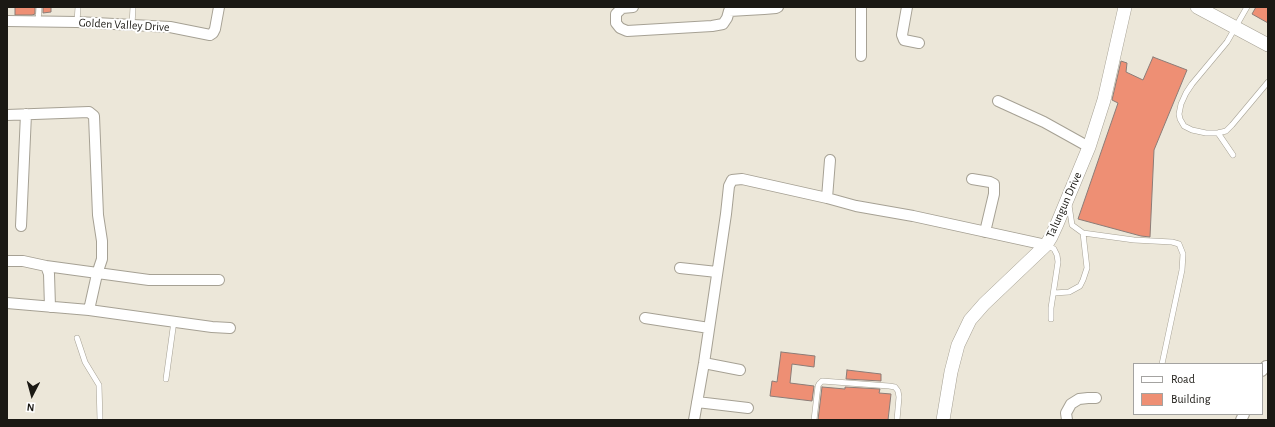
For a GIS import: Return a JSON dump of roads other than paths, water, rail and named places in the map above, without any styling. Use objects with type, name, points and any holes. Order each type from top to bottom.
[{"type":"street","name":"Golden Valley Drive","points":[[7,21],[77,22],[170,27],[210,35],[215,29],[219,7]]},
{"type":"street","points":[[633,7],[622,8],[616,14],[616,23],[620,28],[627,31],[712,26],[723,24],[727,18],[728,9],[764,10],[778,7]]},
{"type":"street","points":[[861,7],[861,56]]},
{"type":"street","points":[[907,7],[902,35],[904,40],[919,43]]},
{"type":"street","name":"Talungun Drive","points":[[943,420],[952,365],[958,345],[970,320],[984,304],[1046,245],[1068,199],[1089,147],[1104,100],[1124,7]]},
{"type":"street","points":[[1197,7],[1268,45]]},
{"type":"street","points":[[998,101],[1044,122],[1089,147]]},
{"type":"street","points":[[7,115],[88,112],[94,116],[98,215],[102,241],[102,259],[89,310]]},
{"type":"street","points":[[21,226],[26,114]]},
{"type":"street","points":[[827,198],[830,160]]},
{"type":"street","points":[[694,420],[704,363],[729,186],[732,180],[742,179],[856,206],[913,216],[1046,245]]},
{"type":"street","points":[[972,179],[994,184],[994,194],[985,232]]},
{"type":"street","points":[[7,261],[23,261],[97,274],[149,280],[219,280]]},
{"type":"street","points":[[46,266],[49,274],[50,308]]},
{"type":"street","points":[[680,268],[717,272]]},
{"type":"street","points":[[7,303],[50,308],[89,310],[212,327],[230,328]]},
{"type":"street","points":[[645,318],[709,328]]},
{"type":"street","points":[[704,363],[740,370]]},
{"type":"street","points":[[1067,420],[1066,413],[1071,404],[1079,399],[1096,398]]},
{"type":"street","points":[[697,402],[748,408]]},
{"type":"lane","points":[[38,22],[39,7]]},
{"type":"lane","points":[[77,22],[78,7]]},
{"type":"lane","points":[[132,25],[133,7]]},
{"type":"lane","points":[[1247,7],[1227,42],[1192,84],[1181,104],[1179,114],[1180,119],[1184,126],[1192,130],[1218,134],[1226,131],[1268,82]]},
{"type":"lane","points":[[1218,134],[1233,155]]},
{"type":"lane","points":[[1068,199],[1072,225],[1083,233],[1179,244],[1183,254],[1182,270],[1162,363]]},
{"type":"lane","points":[[1054,292],[1069,292],[1080,286],[1083,280],[1087,268],[1083,233]]},
{"type":"lane","points":[[1046,245],[1054,249],[1058,262],[1050,319]]},
{"type":"lane","points":[[166,379],[174,321]]},
{"type":"lane","points":[[77,338],[85,362],[99,386],[100,420]]},
{"type":"lane","points":[[814,420],[818,386],[822,381],[895,387],[900,397],[897,420]]}]
